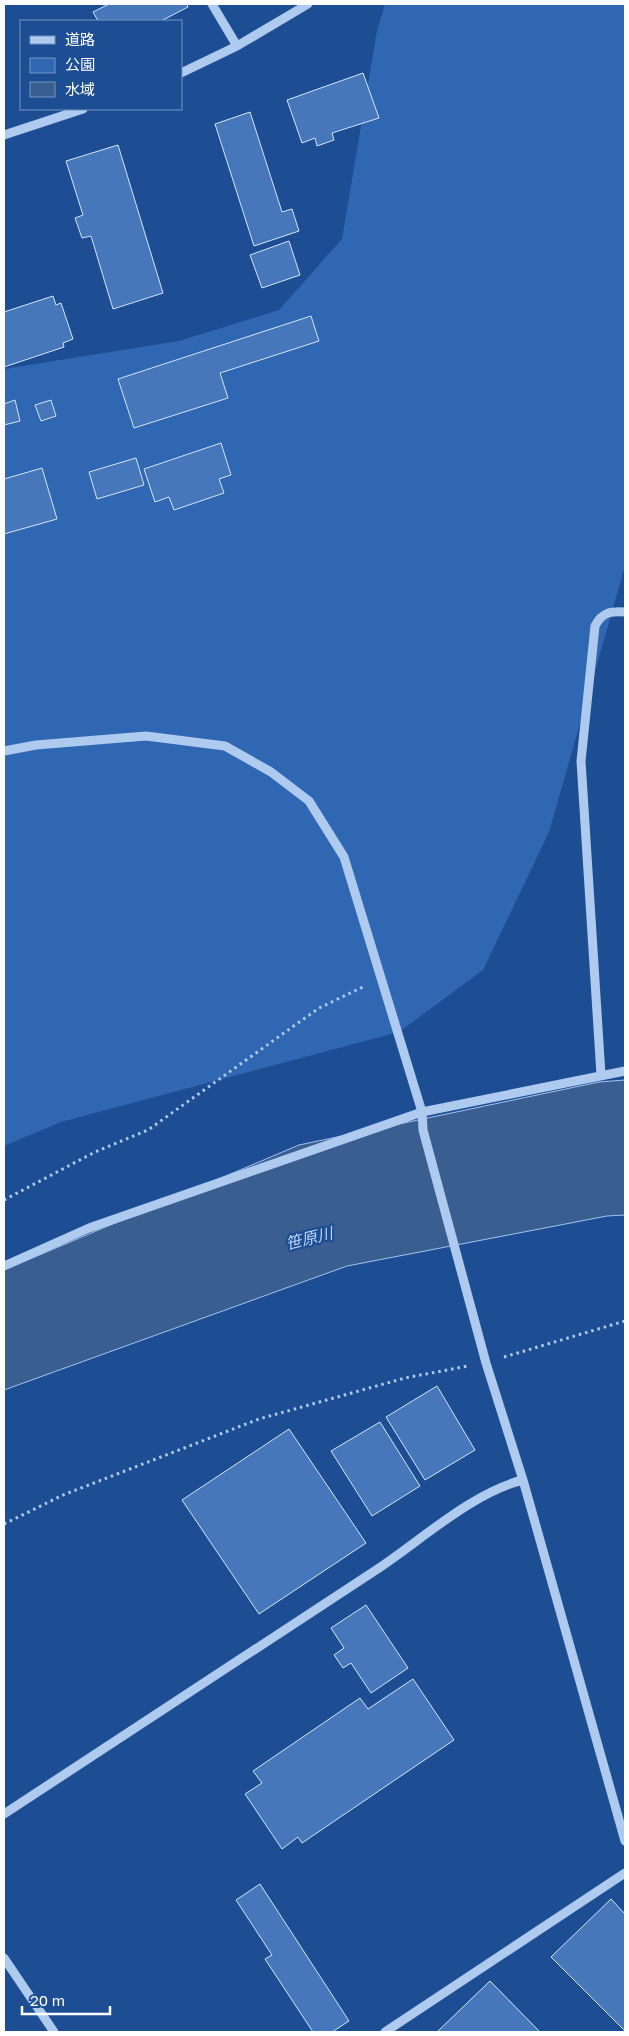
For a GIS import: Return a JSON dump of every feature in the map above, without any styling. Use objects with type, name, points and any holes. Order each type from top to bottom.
[{"type":"street","points":[[212,4],[237,46]]},
{"type":"street","points":[[182,73],[237,46],[308,4]]},
{"type":"street","points":[[4,135],[80,110]]},
{"type":"street","points":[[601,1075],[581,761],[595,626],[598,619],[607,612],[625,612]]},
{"type":"street","points":[[4,751],[36,745],[146,736],[225,746],[271,772],[309,801],[344,857],[422,1112],[423,1130],[486,1363],[523,1480],[625,1841]]},
{"type":"street","points":[[4,1266],[88,1228],[422,1112],[625,1071]]},
{"type":"street","points":[[4,1814],[393,1558],[476,1500],[508,1483],[523,1480]]},
{"type":"street","points":[[385,2032],[625,1873]]},
{"type":"street","points":[[4,1958],[54,2032]]},
{"type":"path","points":[[4,1200],[95,1152],[148,1130],[318,1008],[382,979]]},
{"type":"path","points":[[4,1524],[63,1495],[259,1419],[404,1378],[486,1363],[625,1321]]},
{"type":"green space","points":[[385,4],[625,4],[625,566],[549,832],[483,970],[399,1032],[61,1122],[4,1146],[4,369],[179,341],[279,310],[342,239],[377,31]]},
{"type":"water","name":"笹原川","points":[[625,1080],[625,1215],[607,1216],[347,1266],[4,1390],[4,1270],[299,1145],[599,1082]]},
{"type":"building","points":[[109,4],[187,4],[188,7],[163,20],[97,20],[93,12]]},
{"type":"building","points":[[363,73],[379,118],[332,133],[334,140],[317,146],[315,138],[302,143],[287,100]]},
{"type":"building","points":[[250,112],[282,212],[292,209],[299,231],[254,246],[215,124]]},
{"type":"building","points":[[118,145],[163,293],[113,309],[91,236],[82,238],[75,218],[83,215],[66,161]]},
{"type":"building","points":[[289,241],[300,275],[262,288],[250,255]]},
{"type":"building","points":[[53,296],[56,305],[61,303],[73,339],[63,343],[64,347],[4,367],[4,312]]},
{"type":"building","points":[[311,316],[319,341],[220,373],[228,398],[134,428],[118,379]]},
{"type":"building","points":[[15,400],[20,421],[4,425],[4,404]]},
{"type":"building","points":[[51,400],[56,416],[41,421],[35,405]]},
{"type":"building","points":[[221,443],[231,475],[219,479],[224,493],[174,510],[169,497],[155,502],[144,469]]},
{"type":"building","points":[[136,458],[144,485],[97,499],[89,472]]},
{"type":"building","points":[[42,468],[57,519],[4,534],[4,479]]},
{"type":"building","points":[[437,1386],[475,1450],[425,1480],[386,1417]]},
{"type":"building","points":[[380,1422],[420,1486],[372,1516],[331,1451]]},
{"type":"building","points":[[289,1429],[366,1543],[259,1614],[182,1500]]},
{"type":"building","points":[[366,1605],[408,1668],[371,1693],[351,1663],[343,1668],[334,1655],[344,1648],[331,1628]]},
{"type":"building","points":[[413,1679],[454,1740],[302,1843],[298,1837],[282,1849],[245,1794],[262,1783],[253,1771],[360,1698],[368,1709]]},
{"type":"building","points":[[260,1884],[349,2021],[332,2032],[313,2032],[265,1959],[272,1955],[236,1900]]},
{"type":"building","points":[[611,1899],[625,1914],[625,2031],[551,1957]]},
{"type":"building","points":[[490,1981],[540,2032],[437,2032]]}]
